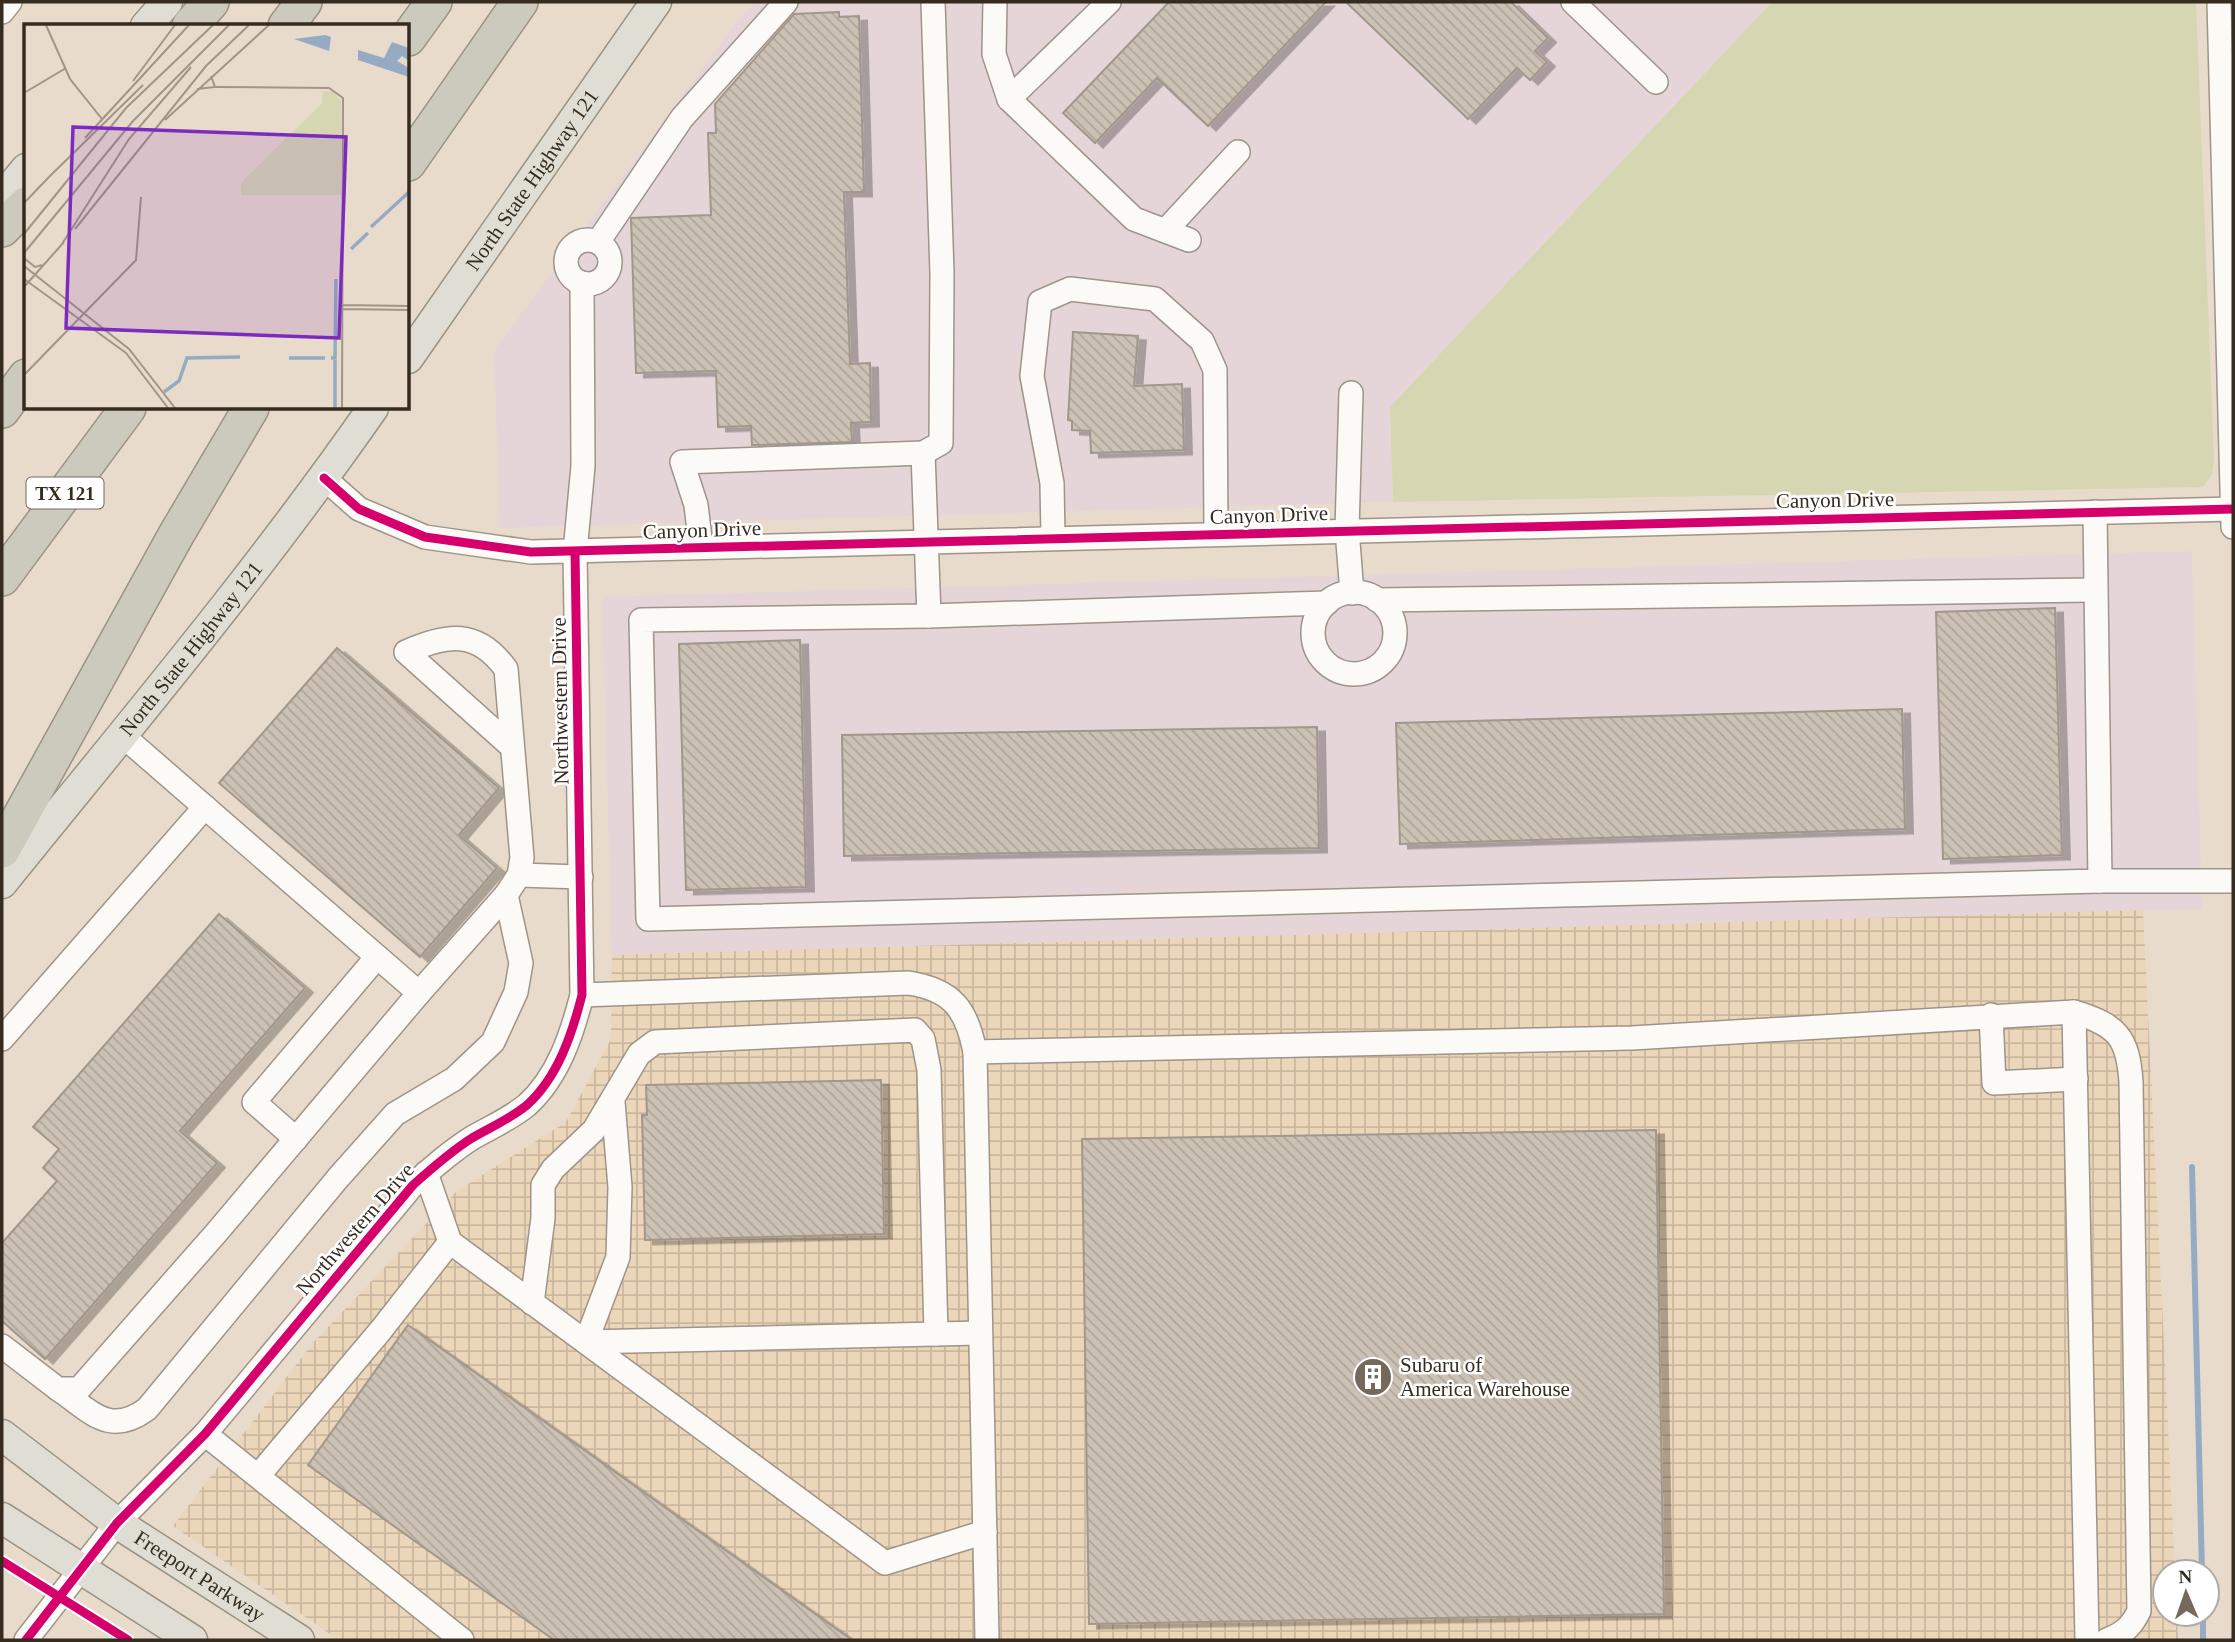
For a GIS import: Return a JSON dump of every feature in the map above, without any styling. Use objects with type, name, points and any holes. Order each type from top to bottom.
[{"type":"highway","points":[[192,24],[211,2]]},
{"type":"highway","points":[[288,24],[304,2]]},
{"type":"highway","points":[[410,35],[434,2]]},
{"type":"highway","points":[[410,160],[520,2]]},
{"type":"highway","points":[[2,229],[24,207]]},
{"type":"highway","points":[[2,410],[24,380]]},
{"type":"highway","name":"TX 121","points":[[2,578],[127,410]]},
{"type":"highway","points":[[2,850],[176,535],[250,410]]},
{"type":"main road","points":[[148,24],[167,2]]},
{"type":"main road","name":"North State Highway 121","points":[[410,355],[656,2]]},
{"type":"main road","points":[[581,109],[671,2]]},
{"type":"main road","points":[[2,198],[24,171]]},
{"type":"main road","name":"North State Highway 121","points":[[2,883],[324,478],[372,410]]},
{"type":"main road","name":"Freeport Parkway","points":[[2,1435],[117,1523],[299,1640]]},
{"type":"main road","points":[[2,1518],[192,1640]]},
{"type":"street","points":[[2,12],[10,2]]},
{"type":"street","name":"Northwestern Drive","points":[[26,1640],[117,1523],[205,1434],[413,1185],[447,1154],[506,1121],[530,1103],[562,1056],[572,1034],[582,995],[575,552],[583,466],[582,283],[568,272],[567,257],[575,244],[582,241],[597,242],[682,118],[786,2]]},
{"type":"street","points":[[701,547],[696,505],[682,463],[923,453],[941,443],[942,273],[933,2]]},
{"type":"street","points":[[995,2],[994,54],[1009,99],[1134,219],[1189,240]]},
{"type":"street","points":[[1009,99],[1109,2]]},
{"type":"street","points":[[1573,2],[1656,82]]},
{"type":"street","points":[[2224,12],[2233,527]]},
{"type":"street","points":[[1166,230],[1238,152]]},
{"type":"street","points":[[1053,538],[1052,483],[1032,376],[1040,302],[1070,289],[1155,299],[1202,341],[1216,370],[1216,534]]},
{"type":"street","points":[[1350,393],[1347,530],[1352,593]]},
{"type":"street","points":[[923,453],[924,541],[929,616]]},
{"type":"street","name":"Canyon Drive","points":[[324,478],[359,509],[425,537],[531,552],[2233,509]]},
{"type":"street","points":[[2095,512],[2100,881]]},
{"type":"street","points":[[2094,590],[1377,600],[1352,593],[1327,603],[929,616],[641,620],[648,919],[2100,881],[2233,881]]},
{"type":"street","points":[[1327,603],[1318,614],[1314,640],[1326,664],[1351,674],[1377,668],[1393,647],[1393,621],[1377,600]]},
{"type":"street","points":[[58,1389],[79,1389],[506,895],[519,875],[522,858],[506,670],[492,650],[470,641],[444,638],[406,652],[512,747]]},
{"type":"street","points":[[122,735],[419,993]]},
{"type":"street","points":[[2,1039],[205,807]]},
{"type":"street","points":[[519,875],[580,877]]},
{"type":"street","points":[[2,1346],[58,1389],[106,1420],[130,1422],[147,1409],[338,1178],[395,1114],[454,1079],[493,1042],[516,992],[522,963],[506,895]]},
{"type":"street","points":[[296,1139],[254,1102],[377,957]]},
{"type":"street","points":[[582,995],[909,983],[929,986],[957,1006],[969,1021],[975,1052],[987,1640]]},
{"type":"street","points":[[975,1052],[1632,1038],[2074,1012],[2100,1020],[2119,1033],[2129,1058],[2132,1082],[2139,1611],[2133,1623],[2119,1636],[2107,1640]]},
{"type":"street","points":[[2074,1012],[2087,1640]]},
{"type":"street","points":[[1991,1016],[1994,1083],[2076,1079]]},
{"type":"street","points":[[532,1303],[543,1218],[543,1185],[553,1169],[594,1130],[639,1054],[655,1042],[915,1030],[923,1039],[929,1070],[936,1334]]},
{"type":"street","points":[[586,1342],[618,1257],[620,1187],[613,1102]]},
{"type":"street","points":[[426,1173],[450,1242],[885,1563],[985,1532]]},
{"type":"street","points":[[258,1476],[372,1341],[450,1242]]},
{"type":"street","points":[[586,1342],[980,1333]]},
{"type":"street","points":[[205,1434],[463,1640]]},
{"type":"shaded area","points":[[755,2],[1772,2],[1390,407],[1393,502],[500,528],[494,351],[733,27]]},
{"type":"shaded area","points":[[2192,551],[2202,909],[612,955],[602,597]]},
{"type":"shaded area","points":[[2143,910],[2174,1558],[2151,1558],[2151,1628],[2178,1628],[2178,1640],[339,1640],[173,1526],[312,1344],[457,1191],[566,1122],[611,1039],[612,955]]},
{"type":"green space","points":[[1772,2],[2196,2],[2214,458],[2212,474],[2203,487],[1393,502],[1390,407]]},
{"type":"building","points":[[1169,2],[1326,2],[1208,126],[1157,78],[1095,143],[1063,113]]},
{"type":"building","points":[[1346,2],[1511,2],[1548,38],[1535,51],[1547,62],[1530,80],[1517,68],[1468,119]]},
{"type":"building","points":[[839,12],[839,17],[859,16],[864,192],[844,192],[850,364],[870,363],[871,422],[851,423],[852,442],[752,445],[751,426],[718,427],[716,371],[636,373],[631,218],[711,215],[708,133],[716,133],[715,104],[794,14]]},
{"type":"building","points":[[1073,332],[1138,336],[1134,386],[1182,384],[1184,450],[1091,453],[1090,431],[1072,430],[1072,421],[1068,420]]},
{"type":"building","points":[[2055,608],[2062,855],[1943,859],[1936,612]]},
{"type":"building","points":[[800,640],[806,887],[686,890],[679,644]]},
{"type":"building","points":[[337,648],[499,788],[459,835],[497,868],[420,957],[219,783]]},
{"type":"building","points":[[1902,709],[1905,829],[1400,844],[1396,723]]},
{"type":"building","points":[[1317,727],[1319,848],[844,856],[842,735]]},
{"type":"building","points":[[219,914],[305,988],[180,1131],[217,1163],[45,1359],[2,1321],[2,1243],[57,1181],[43,1168],[59,1149],[33,1127]]},
{"type":"building","points":[[881,1080],[884,1234],[645,1240],[642,1115],[647,1115],[646,1085]]},
{"type":"building","name":"Subaru of America Warehouse","points":[[1656,1130],[1664,1614],[1089,1624],[1082,1139]]},
{"type":"building","points":[[408,1325],[852,1640],[554,1640],[308,1465]]},
{"type":"waterway","points":[[2192,1167],[2202,1558]]},
{"type":"waterway","points":[[2203,1628],[2203,1640]]},
{"type":"cycle path","points":[[324,478],[359,509],[425,537],[531,552],[2233,509]]},
{"type":"cycle path","points":[[26,1640],[117,1523],[205,1434],[413,1185],[464,1143],[527,1105],[538,1094],[555,1068],[574,1025],[582,995],[575,552]]},
{"type":"cycle path","points":[[2,1561],[128,1640]]},
{"type":"place","name":"Subaru of America Warehouse","points":[[1373,1377]]}]
